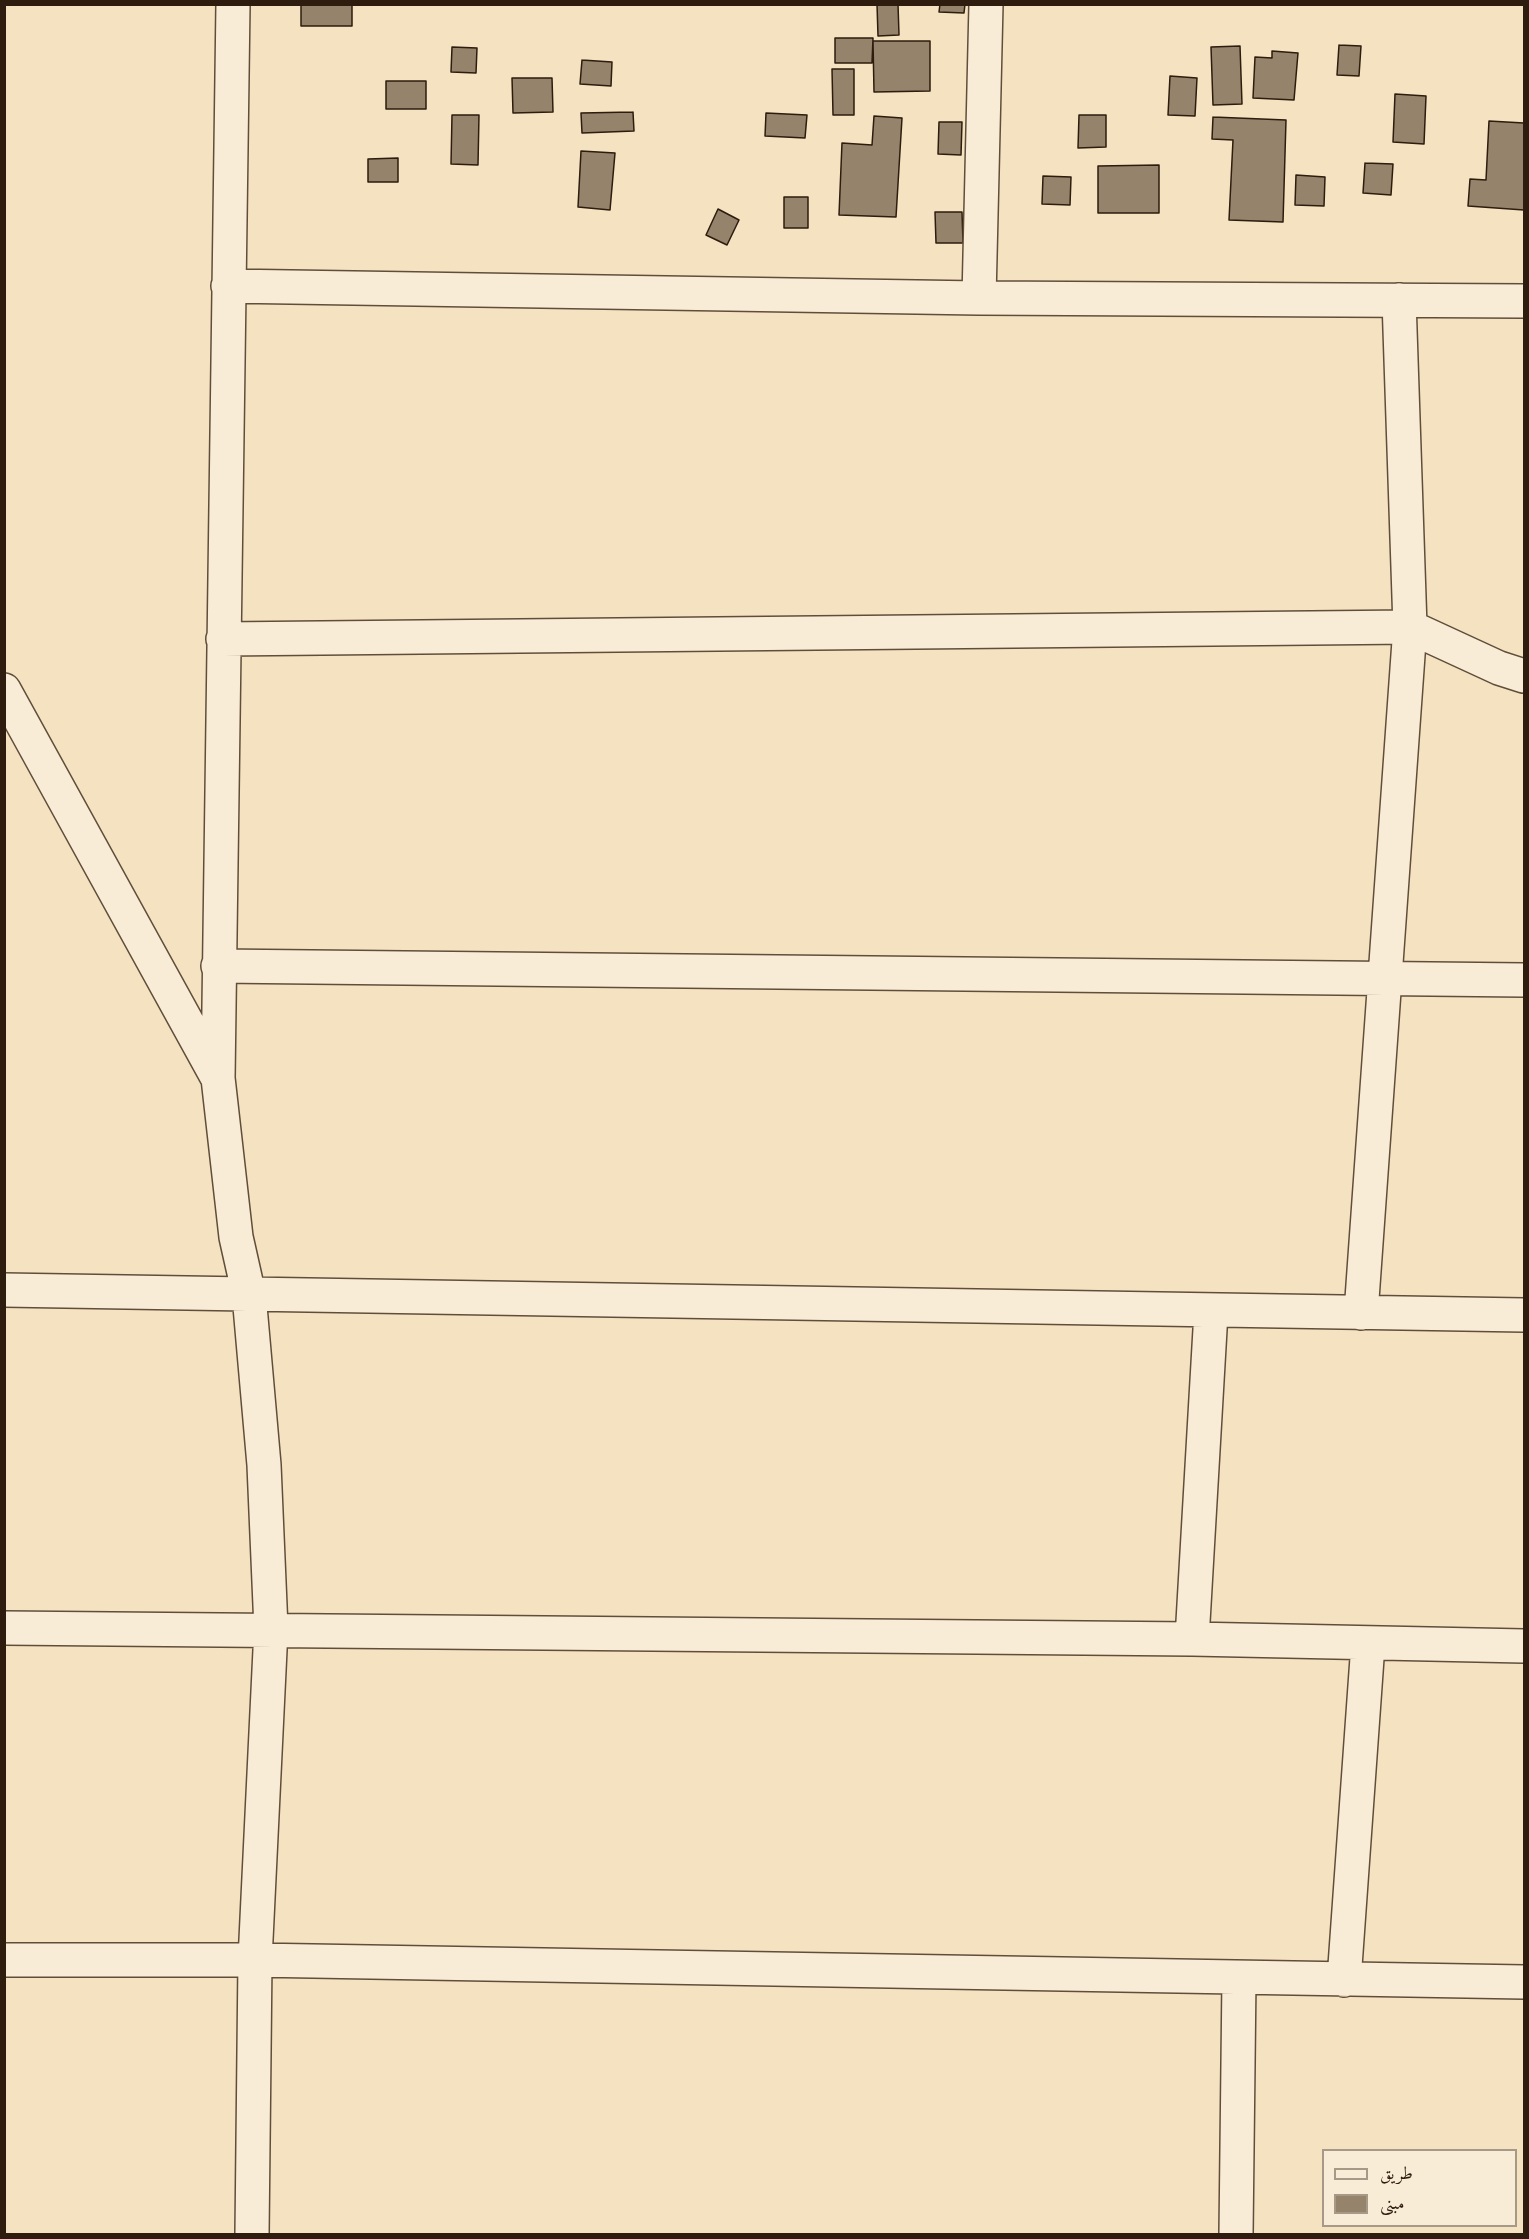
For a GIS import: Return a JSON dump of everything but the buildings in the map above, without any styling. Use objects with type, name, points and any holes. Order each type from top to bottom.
[{"type":"street","points":[[233,4],[218,1078],[237,1237],[249,1295],[264,1465],[271,1629],[255,1960],[252,2235]]},
{"type":"street","points":[[979,298],[986,4]]},
{"type":"street","points":[[228,286],[979,298],[1524,301]]},
{"type":"street","points":[[1361,1313],[1387,977],[1410,627],[1399,300]]},
{"type":"street","points":[[223,639],[1410,627],[1499,668],[1524,676]]},
{"type":"street","points":[[4,690],[218,1078]]},
{"type":"street","points":[[218,966],[1524,980]]},
{"type":"street","points":[[4,1290],[1211,1312],[1524,1315]]},
{"type":"street","points":[[1192,1639],[1211,1312]]},
{"type":"street","points":[[4,1628],[1192,1639],[1524,1646]]},
{"type":"street","points":[[1344,1980],[1368,1644]]},
{"type":"street","points":[[4,1960],[255,1960],[1524,1982]]},
{"type":"street","points":[[1236,2235],[1239,1978]]}]
